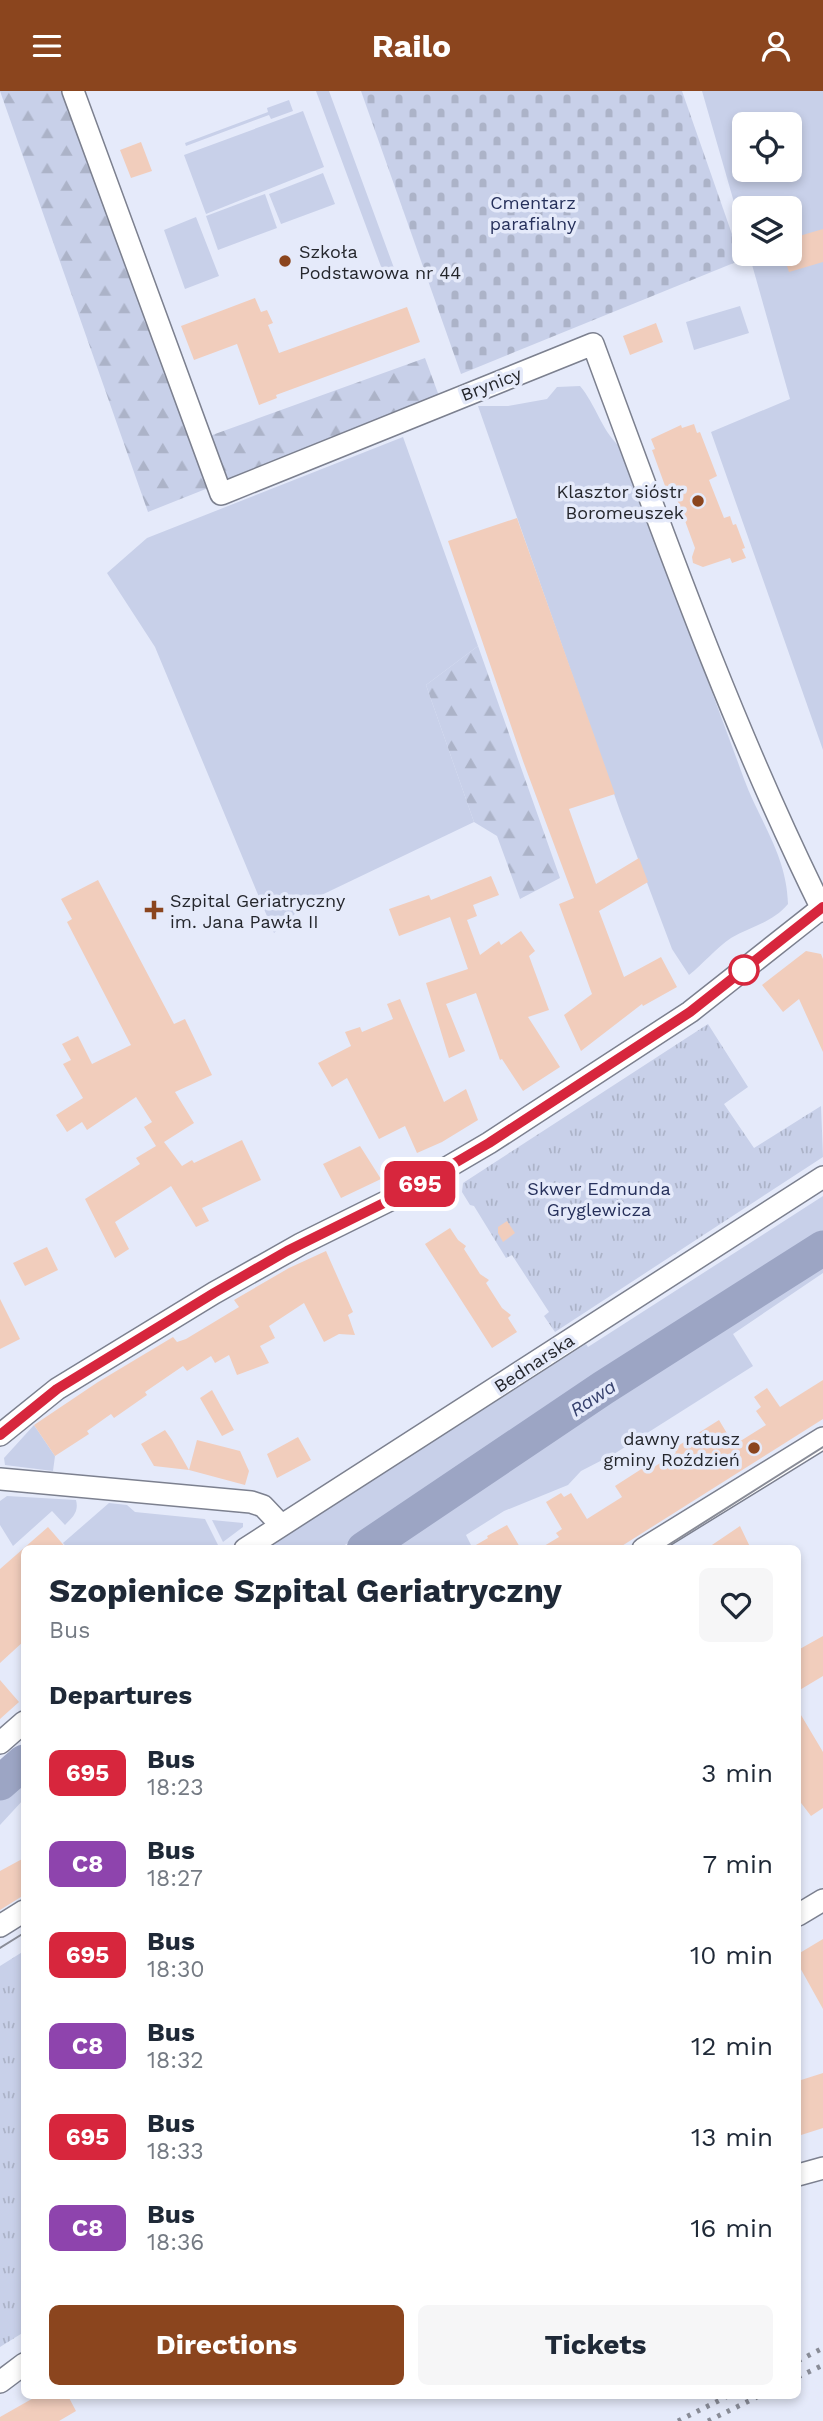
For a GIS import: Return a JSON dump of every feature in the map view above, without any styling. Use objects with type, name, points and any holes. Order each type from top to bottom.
[{"type":"street","name":"Brynicy","points":[[73,91],[220,494],[593,344],[699,629],[746,745],[822,909]]},
{"type":"street","points":[[0,1435],[57,1389],[214,1293],[291,1249],[414,1188],[512,1128],[690,1012],[822,909]]},
{"type":"street","name":"Bednarska","points":[[251,1545],[823,1177]]},
{"type":"street","points":[[649,1545],[823,1438]]},
{"type":"street","points":[[0,1479],[251,1502],[263,1506],[281,1525]]},
{"type":"street","points":[[0,1743],[21,1725]]},
{"type":"street","points":[[801,1913],[823,1900]]},
{"type":"street","points":[[0,1926],[21,1913]]},
{"type":"street","points":[[801,2174],[823,2168]]},
{"type":"street","points":[[0,2382],[21,2366]]},
{"type":"green space","points":[[0,91],[62,91],[190,443],[425,358],[439,396],[148,512]]},
{"type":"green space","points":[[316,91],[329,91],[394,268],[383,272]]},
{"type":"green space","name":"Cmentarz parafialny","points":[[361,91],[682,91],[732,234],[732,264],[461,374]]},
{"type":"green space","points":[[702,91],[823,91],[823,750],[711,432],[790,399],[752,266],[802,266],[802,196],[732,196]]},
{"type":"green space","points":[[289,100],[293,111],[271,119],[269,115],[186,146],[185,143],[268,112],[267,108]]},
{"type":"green space","points":[[303,111],[324,167],[206,214],[184,155]]},
{"type":"green space","points":[[323,173],[335,204],[281,224],[269,194]]},
{"type":"green space","points":[[265,194],[277,228],[218,250],[206,216]]},
{"type":"green space","points":[[196,217],[219,276],[185,289],[164,230]]},
{"type":"green space","points":[[740,306],[749,333],[694,350],[686,322]]},
{"type":"green space","points":[[580,386],[619,446],[750,795],[783,870],[788,904],[768,920],[731,938],[689,975],[672,949],[620,811],[478,406],[508,406],[547,399],[557,387]]},
{"type":"green space","points":[[403,437],[478,646],[426,685],[474,822],[309,901],[274,933],[155,647],[107,573],[147,538]]},
{"type":"green space","points":[[478,646],[560,878],[520,899],[497,836],[474,822],[426,685]]},
{"type":"green space","name":"Skwer Edmunda Gryglewicza","points":[[708,1024],[748,1087],[724,1104],[754,1148],[821,1106],[823,1157],[555,1332],[544,1316],[549,1312],[512,1255],[506,1258],[474,1206],[470,1205],[462,1192],[463,1183]]},
{"type":"green space","points":[[823,1196],[823,1233],[467,1461],[356,1539],[345,1545],[270,1545],[586,1344],[588,1347]]},
{"type":"green space","points":[[823,1261],[823,1273],[733,1334],[753,1366],[614,1454],[581,1471],[568,1485],[504,1511],[466,1535],[471,1545],[386,1545],[588,1410]]},
{"type":"green space","points":[[34,1425],[55,1456],[53,1471],[5,1465],[4,1458]]},
{"type":"green space","points":[[7,1496],[76,1500],[77,1508],[65,1525],[52,1511],[13,1546],[0,1525],[0,1501]]},
{"type":"green space","points":[[109,1503],[127,1505],[135,1512],[205,1519],[218,1545],[65,1545],[63,1543]]},
{"type":"green space","points":[[212,1520],[243,1523],[243,1527],[223,1542]]},
{"type":"green space","points":[[21,1778],[21,1802],[0,1825],[0,1796]]},
{"type":"green space","points":[[21,1953],[21,2334],[0,2347],[0,1966]]},
{"type":"building","points":[[141,142],[152,171],[131,178],[120,150]]},
{"type":"building","points":[[823,229],[823,262],[789,272],[787,266],[802,266],[802,235]]},
{"type":"building","points":[[255,298],[261,312],[267,310],[273,323],[268,325],[279,353],[407,307],[420,342],[276,395],[277,398],[259,405],[237,344],[194,360],[181,326]]},
{"type":"building","points":[[656,323],[663,342],[630,355],[623,336]]},
{"type":"building","name":"Klasztor sióstr Boromeuszek","points":[[694,424],[697,433],[700,432],[717,476],[709,480],[724,518],[730,516],[733,525],[736,524],[745,548],[742,549],[746,558],[732,563],[730,558],[703,567],[693,563],[695,548],[674,491],[668,494],[652,450],[655,449],[651,439],[681,425],[682,428]]},
{"type":"building","points":[[517,518],[615,794],[569,809],[575,826],[596,884],[639,858],[648,882],[599,911],[624,977],[661,957],[677,987],[643,1006],[642,1004],[581,1051],[564,1015],[592,994],[559,904],[574,898],[523,761],[448,541]]},
{"type":"building","points":[[491,876],[499,895],[473,905],[477,916],[467,920],[480,955],[499,941],[501,945],[521,931],[535,951],[529,956],[549,1010],[528,1017],[560,1067],[523,1091],[502,1059],[500,1060],[476,993],[446,1004],[465,1051],[449,1058],[426,983],[468,969],[450,917],[399,936],[389,909],[429,895],[431,900]]},
{"type":"building","points":[[98,880],[174,1024],[185,1019],[212,1075],[175,1092],[194,1123],[164,1142],[182,1166],[242,1140],[261,1180],[202,1208],[209,1221],[196,1227],[171,1186],[115,1222],[129,1249],[115,1258],[85,1199],[140,1164],[136,1158],[156,1146],[144,1127],[152,1122],[136,1097],[87,1130],[82,1122],[67,1132],[56,1115],[83,1098],[63,1064],[71,1060],[62,1044],[78,1036],[92,1064],[131,1045],[67,922],[72,919],[61,899]]},
{"type":"building","points":[[806,951],[821,954],[823,959],[823,1052],[799,999],[783,1012],[762,985]]},
{"type":"building","points":[[400,999],[444,1102],[466,1089],[478,1120],[442,1142],[417,1153],[405,1126],[379,1139],[347,1078],[332,1087],[318,1063],[351,1046],[345,1032],[360,1027],[362,1032],[393,1019],[387,1004]]},
{"type":"building","points":[[360,1146],[381,1179],[341,1198],[323,1164]]},
{"type":"building","points":[[507,1221],[515,1233],[503,1242],[498,1227]]},
{"type":"building","points":[[450,1228],[466,1246],[464,1249],[480,1274],[489,1280],[486,1283],[502,1308],[511,1315],[508,1318],[517,1332],[492,1348],[425,1244]]},
{"type":"building","points":[[47,1247],[58,1270],[25,1286],[13,1263]]},
{"type":"building","points":[[326,1251],[353,1312],[348,1315],[355,1335],[339,1334],[324,1342],[304,1303],[269,1326],[275,1338],[260,1346],[269,1363],[237,1375],[229,1355],[215,1363],[211,1356],[187,1371],[183,1366],[145,1392],[147,1395],[114,1418],[111,1414],[87,1431],[89,1434],[55,1456],[34,1425],[173,1337],[177,1342],[186,1339],[239,1307],[234,1300],[289,1268]]},
{"type":"building","points":[[0,1299],[20,1339],[0,1349]]},
{"type":"building","points":[[823,1380],[823,1419],[623,1545],[546,1545],[559,1537],[556,1533],[562,1529],[546,1502],[561,1493],[564,1497],[571,1493],[587,1519],[622,1497],[615,1486],[643,1468],[646,1472],[676,1453],[673,1449],[719,1420],[734,1445],[766,1425],[756,1411],[761,1407],[754,1397],[767,1388],[780,1407]]},
{"type":"building","points":[[212,1390],[234,1430],[222,1436],[200,1398]]},
{"type":"building","points":[[165,1430],[189,1470],[154,1466],[141,1444]]},
{"type":"building","points":[[298,1437],[311,1460],[277,1478],[267,1454]]},
{"type":"building","points":[[197,1440],[240,1451],[249,1471],[245,1485],[189,1470]]},
{"type":"building","points":[[507,1525],[519,1545],[476,1545],[488,1538],[487,1536]]},
{"type":"building","points":[[740,1526],[749,1545],[712,1545]]},
{"type":"building","points":[[48,1527],[64,1545],[27,1545]]},
{"type":"building","points":[[21,1551],[21,1644],[0,1663],[0,1569]]},
{"type":"building","points":[[823,1636],[823,1676],[801,1689],[801,1648]]},
{"type":"building","points":[[0,1680],[19,1702],[0,1719]]},
{"type":"building","points":[[801,1715],[823,1752],[823,1808],[811,1816],[801,1803]]},
{"type":"building","points":[[21,1860],[21,1897],[0,1910],[0,1871]]},
{"type":"building","points":[[823,1939],[823,2009],[801,1969],[801,1952]]},
{"type":"building","points":[[823,2073],[823,2128],[801,2135],[801,2080]]},
{"type":"building","points":[[32,2399],[70,2399],[76,2411],[59,2421],[0,2421],[0,2417]]},
{"type":"waterway","name":"Rawa","points":[[370,1545],[603,1388],[823,1248]]},
{"type":"waterway","name":"Rawa","points":[[0,1783],[21,1765]]},
{"type":"tram line","points":[[668,1545],[823,1447]]},
{"type":"tram line","points":[[0,1948],[21,1935]]},
{"type":"railway","points":[[801,2359],[823,2348]]},
{"type":"railway","points":[[801,2376],[823,2365]]},
{"type":"railway","points":[[678,2421],[722,2399]]},
{"type":"railway","points":[[708,2421],[753,2399]]},
{"type":"bus line","name":"695","points":[[0,1435],[57,1389],[214,1293],[273,1258],[437,1175],[614,1063],[690,1012],[823,907]]},
{"type":"place","name":"Szkoła Podstawowa nr 44","points":[[285,261]]},
{"type":"place","name":"Klasztor sióstr Boromeuszek","points":[[698,501]]},
{"type":"place","name":"Szpital Geriatryczny im. Jana Pawła II","points":[[154,910]]},
{"type":"place","name":"dawny ratusz gminy Roździeń","points":[[754,1448]]}]
